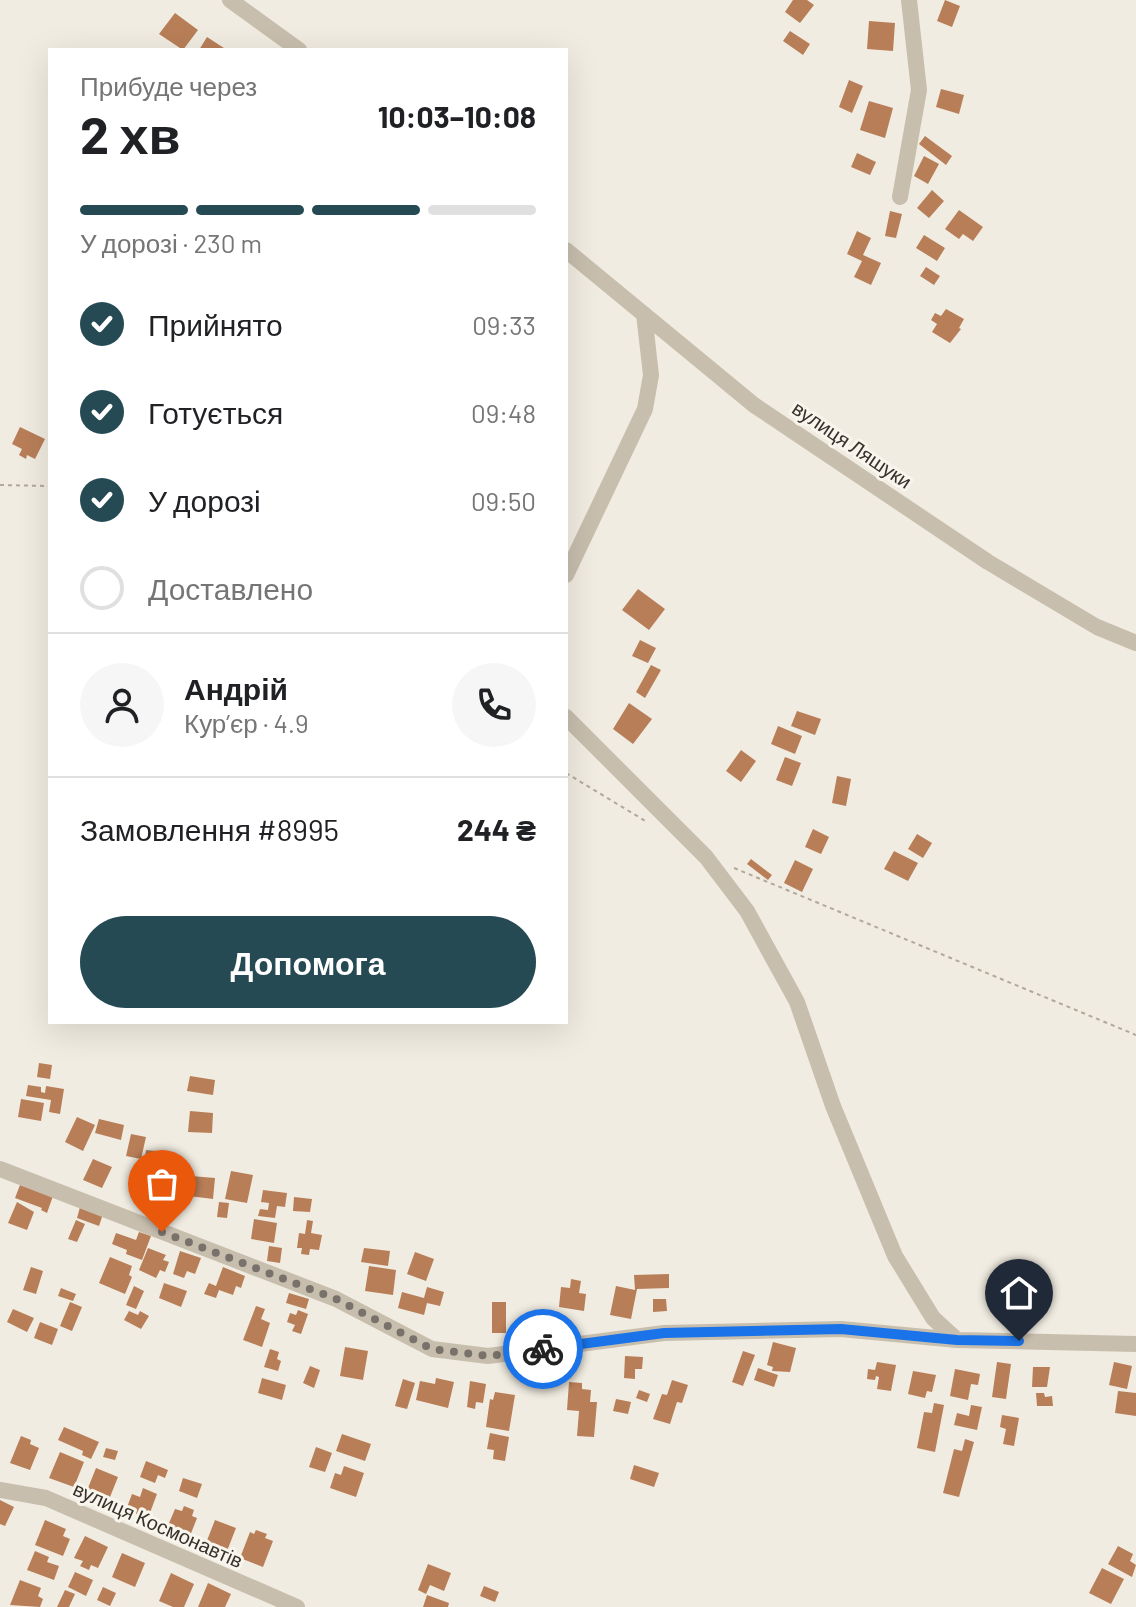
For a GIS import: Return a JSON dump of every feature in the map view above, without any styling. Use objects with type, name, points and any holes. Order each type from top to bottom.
[{"type":"street","points":[[230,0],[296,48]]},
{"type":"street","points":[[900,197],[919,90],[909,0]]},
{"type":"street","name":"вулиця Ляшуки","points":[[568,252],[754,405],[988,562],[1097,627],[1136,643]]},
{"type":"street","points":[[568,571],[645,409],[651,375],[644,314]]},
{"type":"street","points":[[568,719],[706,857],[747,911],[797,1002],[833,1106],[895,1256],[933,1318],[957,1340]]},
{"type":"street","points":[[0,1169],[336,1299],[432,1349],[488,1356],[664,1333],[841,1329],[957,1340],[1136,1344]]},
{"type":"street","name":"вулиця Космонавтів","points":[[0,1490],[46,1498],[297,1607]]},
{"type":"path","points":[[0,485],[48,486]]},
{"type":"path","points":[[850,917],[1136,1035]]},
{"type":"building","points":[[793,0],[807,0],[814,5],[800,23],[785,12]]},
{"type":"building","points":[[945,0],[960,6],[952,27],[937,21]]},
{"type":"building","points":[[175,13],[198,30],[184,48],[159,34]]},
{"type":"building","points":[[869,21],[895,23],[893,51],[867,49]]},
{"type":"building","points":[[790,31],[810,44],[803,55],[783,41]]},
{"type":"building","points":[[207,37],[224,48],[200,48]]},
{"type":"building","points":[[849,80],[863,86],[852,113],[839,107]]},
{"type":"building","points":[[941,89],[964,95],[959,114],[936,107]]},
{"type":"building","points":[[869,101],[893,108],[885,138],[860,130]]},
{"type":"building","points":[[925,136],[952,156],[946,165],[919,144]]},
{"type":"building","points":[[857,153],[876,162],[870,175],[851,167]]},
{"type":"building","points":[[924,156],[939,164],[928,184],[914,176]]},
{"type":"building","points":[[932,190],[944,201],[929,218],[917,208]]},
{"type":"building","points":[[959,210],[983,227],[973,241],[963,234],[959,239],[945,229]]},
{"type":"building","points":[[890,211],[902,214],[896,238],[885,236]]},
{"type":"building","points":[[857,231],[871,238],[863,255],[881,263],[871,285],[854,277],[862,261],[847,254]]},
{"type":"building","points":[[924,235],[945,248],[937,261],[916,248]]},
{"type":"building","points":[[926,267],[940,276],[934,285],[920,276]]},
{"type":"building","points":[[946,309],[964,319],[961,329],[950,343],[932,332],[937,324],[931,320],[935,313],[941,316]]},
{"type":"building","points":[[20,427],[45,439],[35,459],[19,455],[22,449],[12,444]]},
{"type":"building","points":[[638,589],[665,609],[649,630],[622,610]]},
{"type":"building","points":[[640,640],[656,648],[648,663],[632,656]]},
{"type":"building","points":[[651,665],[661,670],[645,698],[636,692]]},
{"type":"building","points":[[629,703],[652,719],[633,744],[613,729]]},
{"type":"building","points":[[797,711],[821,719],[815,735],[791,726]]},
{"type":"building","points":[[778,726],[802,736],[795,754],[771,744]]},
{"type":"building","points":[[741,750],[756,761],[741,782],[726,771]]},
{"type":"building","points":[[785,757],[801,763],[792,786],[776,780]]},
{"type":"building","points":[[837,776],[851,779],[846,806],[832,803]]},
{"type":"building","points":[[813,829],[829,837],[821,854],[805,847]]},
{"type":"building","points":[[917,834],[932,843],[923,858],[908,849]]},
{"type":"building","points":[[894,851],[918,863],[908,881],[884,869]]},
{"type":"building","points":[[751,859],[772,875],[768,880],[747,864]]},
{"type":"building","points":[[795,860],[813,869],[802,892],[784,883]]},
{"type":"building","points":[[39,1063],[52,1065],[50,1079],[37,1077]]},
{"type":"building","points":[[190,1076],[215,1080],[213,1095],[187,1091]]},
{"type":"building","points":[[28,1085],[41,1087],[41,1092],[45,1093],[46,1086],[64,1089],[60,1114],[49,1112],[51,1100],[26,1096]]},
{"type":"building","points":[[21,1099],[44,1103],[41,1121],[18,1117]]},
{"type":"building","points":[[190,1111],[213,1113],[212,1133],[188,1132]]},
{"type":"building","points":[[77,1117],[95,1125],[83,1151],[65,1142]]},
{"type":"building","points":[[99,1119],[124,1125],[121,1140],[95,1133]]},
{"type":"building","points":[[131,1134],[146,1137],[141,1159],[126,1156]]},
{"type":"building","points":[[146,1150],[166,1152],[164,1164],[152,1162],[150,1172],[143,1171]]},
{"type":"building","points":[[93,1159],[112,1167],[102,1188],[83,1180]]},
{"type":"building","points":[[158,1166],[176,1169],[172,1193],[149,1188],[151,1179],[161,1180],[162,1175],[156,1174]]},
{"type":"building","points":[[231,1171],[253,1175],[247,1203],[225,1199]]},
{"type":"building","points":[[191,1176],[215,1178],[213,1199],[189,1196]]},
{"type":"building","points":[[20,1185],[53,1196],[47,1213],[42,1208],[15,1198]]},
{"type":"building","points":[[263,1190],[287,1193],[285,1207],[277,1206],[275,1218],[258,1216],[260,1209],[268,1210],[269,1203],[261,1202]]},
{"type":"building","points":[[294,1197],[312,1199],[310,1212],[293,1211]]},
{"type":"building","points":[[17,1202],[34,1212],[27,1230],[8,1223]]},
{"type":"building","points":[[219,1202],[229,1203],[227,1218],[217,1217]]},
{"type":"building","points":[[162,1204],[173,1207],[170,1221],[159,1219]]},
{"type":"building","points":[[80,1207],[103,1214],[99,1226],[77,1218]]},
{"type":"building","points":[[254,1219],[277,1223],[274,1243],[251,1239]]},
{"type":"building","points":[[76,1220],[85,1224],[77,1242],[68,1239]]},
{"type":"building","points":[[307,1220],[313,1221],[311,1233],[322,1235],[319,1250],[310,1249],[309,1255],[301,1254],[302,1248],[297,1248],[299,1233],[305,1234]]},
{"type":"building","points":[[139,1232],[151,1236],[142,1260],[112,1244],[116,1233],[136,1240]]},
{"type":"building","points":[[269,1246],[282,1248],[280,1263],[267,1261]]},
{"type":"building","points":[[148,1248],[166,1255],[163,1260],[169,1262],[165,1272],[160,1270],[156,1278],[139,1270]]},
{"type":"building","points":[[364,1248],[390,1251],[388,1266],[361,1262]]},
{"type":"building","points":[[180,1251],[201,1258],[195,1274],[187,1271],[184,1278],[173,1274]]},
{"type":"building","points":[[415,1252],[434,1259],[426,1281],[407,1274]]},
{"type":"building","points":[[110,1257],[132,1266],[129,1275],[132,1277],[125,1294],[99,1283]]},
{"type":"building","points":[[369,1266],[396,1270],[393,1295],[365,1291]]},
{"type":"building","points":[[31,1267],[43,1271],[36,1294],[23,1290]]},
{"type":"building","points":[[223,1267],[245,1276],[241,1288],[236,1286],[233,1295],[219,1290],[216,1298],[204,1294],[209,1283],[216,1286]]},
{"type":"building","points":[[669,1274],[669,1288],[637,1289],[631,1319],[610,1315],[616,1286],[635,1290],[634,1275]]},
{"type":"building","points":[[571,1279],[581,1281],[579,1293],[586,1294],[584,1311],[559,1307],[561,1287],[570,1288]]},
{"type":"building","points":[[164,1283],[187,1291],[181,1307],[159,1298]]},
{"type":"building","points":[[134,1286],[144,1291],[136,1309],[126,1305]]},
{"type":"building","points":[[427,1287],[444,1292],[440,1306],[427,1303],[424,1315],[398,1308],[402,1292],[424,1298]]},
{"type":"building","points":[[61,1288],[76,1294],[73,1301],[58,1296]]},
{"type":"building","points":[[289,1293],[309,1299],[306,1309],[286,1303]]},
{"type":"building","points":[[653,1299],[666,1299],[667,1311],[653,1312]]},
{"type":"building","points":[[70,1302],[82,1307],[72,1331],[60,1326]]},
{"type":"building","points":[[492,1302],[506,1302],[506,1333],[492,1333]]},
{"type":"building","points":[[256,1306],[265,1309],[261,1319],[270,1323],[262,1347],[243,1340]]},
{"type":"building","points":[[13,1309],[34,1318],[27,1332],[7,1322]]},
{"type":"building","points":[[298,1310],[308,1314],[301,1334],[292,1331],[295,1325],[287,1322],[290,1313],[296,1315]]},
{"type":"building","points":[[129,1311],[138,1315],[140,1311],[149,1316],[141,1329],[124,1320]]},
{"type":"building","points":[[544,1320],[545,1330],[527,1332],[526,1321]]},
{"type":"building","points":[[40,1322],[58,1329],[52,1345],[34,1338]]},
{"type":"building","points":[[773,1342],[796,1348],[790,1372],[772,1371],[773,1367],[767,1365]]},
{"type":"building","points":[[345,1347],[368,1351],[363,1380],[340,1376]]},
{"type":"building","points":[[270,1349],[279,1352],[277,1359],[281,1361],[278,1371],[264,1367]]},
{"type":"building","points":[[743,1351],[755,1355],[743,1386],[732,1382]]},
{"type":"building","points":[[625,1356],[643,1357],[642,1369],[635,1369],[635,1379],[624,1378]]},
{"type":"building","points":[[877,1362],[896,1365],[891,1391],[877,1389],[879,1377],[867,1379],[868,1369],[875,1370]]},
{"type":"building","points":[[997,1362],[1011,1364],[1006,1399],[992,1397]]},
{"type":"building","points":[[1114,1362],[1132,1366],[1127,1389],[1109,1385]]},
{"type":"building","points":[[310,1366],[320,1370],[314,1388],[303,1383]]},
{"type":"building","points":[[1033,1367],[1050,1367],[1047,1387],[1032,1387]]},
{"type":"building","points":[[758,1368],[778,1375],[774,1387],[754,1380]]},
{"type":"building","points":[[955,1369],[980,1374],[978,1385],[971,1384],[968,1400],[950,1396]]},
{"type":"building","points":[[913,1371],[936,1375],[932,1392],[927,1391],[925,1398],[908,1394]]},
{"type":"building","points":[[262,1378],[286,1385],[282,1400],[258,1393]]},
{"type":"building","points":[[436,1378],[454,1382],[448,1408],[416,1400],[420,1381],[435,1384]]},
{"type":"building","points":[[403,1379],[415,1383],[407,1409],[395,1406]]},
{"type":"building","points":[[672,1380],[688,1385],[682,1403],[677,1402],[670,1424],[653,1419],[662,1394],[667,1395]]},
{"type":"building","points":[[470,1381],[486,1384],[483,1403],[476,1402],[475,1409],[467,1407]]},
{"type":"building","points":[[569,1382],[582,1383],[582,1389],[591,1390],[590,1402],[597,1402],[594,1437],[577,1436],[579,1411],[567,1410]]},
{"type":"building","points":[[639,1390],[650,1394],[647,1402],[636,1398]]},
{"type":"building","points":[[1118,1391],[1136,1393],[1136,1416],[1115,1413]]},
{"type":"building","points":[[495,1392],[515,1395],[509,1431],[486,1427],[490,1399],[493,1400]]},
{"type":"building","points":[[1036,1393],[1052,1396],[1053,1406],[1037,1406]]},
{"type":"building","points":[[616,1399],[631,1402],[628,1414],[613,1411]]},
{"type":"building","points":[[934,1403],[944,1405],[935,1452],[917,1448],[924,1412],[932,1413]]},
{"type":"building","points":[[971,1405],[982,1407],[977,1430],[954,1425],[957,1413],[969,1416]]},
{"type":"building","points":[[1002,1415],[1019,1418],[1014,1446],[1003,1444],[1006,1429],[1000,1427]]},
{"type":"building","points":[[64,1427],[99,1442],[91,1459],[82,1455],[83,1451],[58,1440]]},
{"type":"building","points":[[490,1433],[509,1437],[505,1461],[493,1459],[494,1450],[487,1449]]},
{"type":"building","points":[[342,1434],[371,1444],[365,1461],[336,1451]]},
{"type":"building","points":[[21,1436],[39,1448],[30,1470],[10,1463]]},
{"type":"building","points":[[965,1439],[974,1442],[959,1497],[943,1493],[954,1449],[962,1451]]},
{"type":"building","points":[[316,1447],[332,1453],[325,1472],[309,1467]]},
{"type":"building","points":[[106,1448],[118,1451],[115,1460],[103,1457]]},
{"type":"building","points":[[60,1452],[84,1462],[74,1487],[49,1478]]},
{"type":"building","points":[[146,1461],[168,1470],[165,1478],[158,1475],[155,1483],[140,1477]]},
{"type":"building","points":[[634,1465],[659,1473],[654,1487],[630,1479]]},
{"type":"building","points":[[344,1466],[364,1473],[356,1497],[330,1488],[335,1473],[341,1475]]},
{"type":"building","points":[[96,1468],[118,1477],[108,1502],[86,1493]]},
{"type":"building","points":[[183,1478],[202,1484],[197,1498],[179,1491]]},
{"type":"building","points":[[143,1488],[157,1494],[148,1518],[126,1510],[132,1494],[140,1497]]},
{"type":"building","points":[[0,1500],[14,1507],[5,1526],[0,1524]]},
{"type":"building","points":[[184,1506],[194,1510],[192,1516],[197,1518],[190,1536],[167,1528],[175,1509],[182,1511]]},
{"type":"building","points":[[45,1520],[66,1529],[63,1536],[70,1539],[63,1556],[35,1545]]},
{"type":"building","points":[[215,1520],[236,1528],[227,1551],[206,1543]]},
{"type":"building","points":[[256,1530],[267,1534],[265,1538],[273,1541],[263,1567],[240,1558],[250,1532],[254,1534]]},
{"type":"building","points":[[85,1536],[108,1547],[98,1568],[91,1565],[89,1570],[80,1566],[83,1561],[74,1558]]},
{"type":"building","points":[[1118,1546],[1133,1554],[1130,1561],[1136,1565],[1132,1577],[1108,1564]]},
{"type":"building","points":[[35,1551],[49,1557],[47,1562],[59,1566],[54,1580],[27,1570]]},
{"type":"building","points":[[122,1553],[145,1563],[135,1587],[112,1577]]},
{"type":"building","points":[[428,1564],[451,1573],[444,1591],[430,1585],[426,1594],[418,1590]]},
{"type":"building","points":[[1102,1568],[1124,1579],[1111,1604],[1089,1593]]},
{"type":"building","points":[[75,1572],[93,1580],[86,1596],[68,1587]]},
{"type":"building","points":[[171,1573],[194,1584],[184,1607],[173,1607],[159,1601]]},
{"type":"building","points":[[20,1580],[41,1588],[38,1596],[43,1599],[40,1607],[10,1605]]},
{"type":"building","points":[[208,1583],[231,1594],[225,1607],[198,1607]]},
{"type":"building","points":[[484,1586],[499,1592],[495,1602],[480,1596]]},
{"type":"building","points":[[103,1587],[116,1593],[110,1606],[97,1600]]},
{"type":"building","points":[[65,1590],[75,1594],[69,1607],[57,1607]]},
{"type":"building","points":[[427,1595],[449,1603],[448,1607],[423,1607]]},
{"type":"way so far","points":[[162,1232],[336,1299],[432,1349],[488,1356],[543,1349]]},
{"type":"route","points":[[543,1349],[664,1333],[841,1329],[957,1340],[1019,1341]]}]
